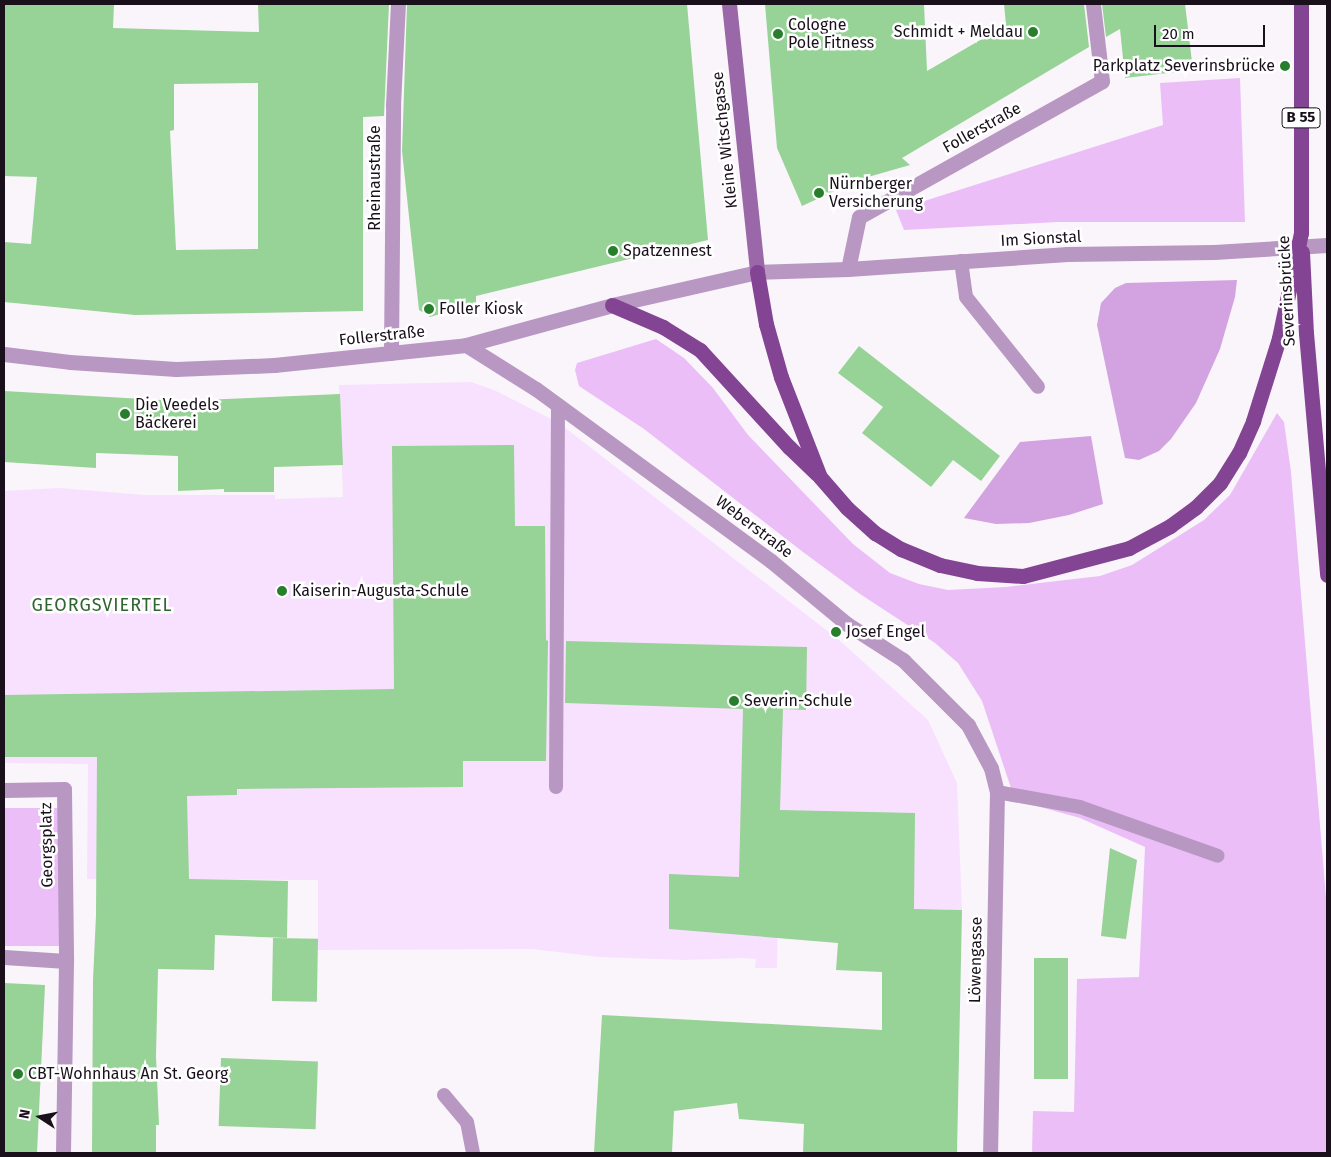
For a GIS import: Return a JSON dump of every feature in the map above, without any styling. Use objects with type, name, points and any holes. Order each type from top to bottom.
[{"type":"main road","name":"Severinsbrücke","points":[[1301,4],[1301,233],[1306,333],[1327,575]]},
{"type":"main road","points":[[612,305],[663,327],[700,350],[847,508],[875,533],[901,549],[940,565],[977,573],[1023,576],[1129,548],[1170,526],[1196,507],[1220,483],[1239,453],[1253,420],[1279,338],[1301,233]]},
{"type":"main road","points":[[757,272],[766,324],[781,376],[820,477]]},
{"type":"street","name":"Rheinaustraße","points":[[391,353],[393,105],[398,4]]},
{"type":"street","name":"Kleine Witschgasse","points":[[729,4],[757,272]]},
{"type":"street","name":"Follerstraße","points":[[848,269],[859,217],[1102,81],[1093,4]]},
{"type":"street","name":"Im Sionstal","points":[[757,272],[848,269],[1067,254],[1214,252],[1327,245]]},
{"type":"street","name":"Follerstraße","points":[[4,354],[70,362],[176,369],[274,365],[466,345],[612,305],[757,272]]},
{"type":"street","name":"Weberstraße","points":[[466,345],[505,368],[558,405],[771,561],[847,624],[903,660],[968,725],[991,768]]},
{"type":"street","name":"Löwengasse","points":[[990,1153],[997,792],[991,768]]},
{"type":"street","name":"Georgsplatz","points":[[4,790],[64,789],[66,961],[62,1153]]},
{"type":"street","points":[[4,957],[66,961]]},
{"type":"lane","points":[[962,261],[966,297],[1038,388]]},
{"type":"lane","points":[[556,787],[558,405]]},
{"type":"lane","points":[[997,792],[1080,807],[1218,856]]},
{"type":"lane","points":[[444,1095],[467,1122],[473,1153]]},
{"type":"shaded area","points":[[1240,78],[1245,222],[1058,222],[904,230],[896,210],[1163,125],[1160,83]]},
{"type":"shaded area","points":[[1237,280],[1235,297],[1220,349],[1196,403],[1171,439],[1159,451],[1139,460],[1125,458],[1097,325],[1101,303],[1115,288],[1126,283]]},
{"type":"shaded area","points":[[656,339],[684,358],[713,388],[748,435],[853,544],[890,573],[919,584],[948,590],[1006,587],[1100,576],[1132,565],[1204,520],[1230,495],[1277,413],[1284,422],[1291,472],[1327,910],[1327,1153],[1032,1153],[1033,1111],[1074,1112],[1077,979],[1139,977],[1145,847],[1080,818],[1015,800],[982,701],[958,663],[935,643],[860,594],[803,552],[644,429],[579,386],[575,370],[577,363]]},
{"type":"shaded area","name":"Kaiserin-Augusta-Schule","points":[[471,382],[494,390],[559,423],[839,640],[928,720],[957,783],[962,910],[778,906],[777,968],[755,968],[756,959],[685,960],[599,957],[532,949],[318,950],[318,880],[87,879],[88,764],[4,763],[4,491],[59,488],[145,495],[275,495],[275,499],[343,497],[339,385]]},
{"type":"shaded area","points":[[1091,436],[1103,504],[1069,515],[1029,523],[996,524],[964,518],[1020,442]]},
{"type":"shaded area","points":[[4,808],[63,808],[63,946],[4,946]]},
{"type":"building","points":[[4,4],[114,4],[113,28],[259,32],[258,4],[389,4],[384,116],[363,117],[363,311],[135,315],[4,302],[4,242],[31,244],[37,177],[4,176]],"holes":[[[258,83],[258,249],[176,250],[170,131],[174,130],[174,84]]]},
{"type":"building","points":[[407,4],[687,4],[708,240],[476,296],[476,303],[430,317],[419,310],[402,151]]},
{"type":"building","points":[[765,4],[924,4],[927,71],[1006,25],[1004,4],[1084,4],[1089,47],[902,158],[910,165],[861,179],[802,206],[777,148]]},
{"type":"building","points":[[1102,4],[1185,4],[1193,70],[1125,78],[1120,29],[1106,37]]},
{"type":"building","points":[[859,346],[1000,456],[981,481],[953,460],[931,487],[862,433],[883,407],[838,373]]},
{"type":"building","points":[[4,391],[178,401],[340,394],[343,465],[274,467],[274,492],[224,492],[224,489],[178,491],[178,456],[96,453],[96,468],[4,462]]},
{"type":"building","points":[[514,445],[515,526],[545,526],[546,640],[548,641],[546,761],[463,761],[463,787],[237,789],[237,795],[187,796],[189,879],[288,881],[287,938],[215,935],[214,970],[158,969],[156,1056],[159,1125],[156,1125],[156,1153],[92,1153],[97,757],[4,757],[4,695],[394,689],[392,446]]},
{"type":"building","points":[[566,641],[807,647],[806,710],[783,709],[780,810],[915,813],[914,909],[962,910],[957,1153],[803,1153],[804,1124],[739,1119],[737,1103],[674,1111],[672,1153],[594,1153],[602,1015],[882,1030],[882,972],[836,970],[838,943],[669,929],[669,874],[739,877],[743,709],[565,703]]},
{"type":"building","points":[[1110,848],[1137,860],[1126,939],[1101,936]]},
{"type":"building","points":[[273,938],[318,939],[317,1002],[272,1001]]},
{"type":"building","points":[[1034,958],[1068,958],[1068,1079],[1034,1079]]},
{"type":"building","name":"CBT-Wohnhaus An St. Georg","points":[[4,983],[45,985],[37,1153],[4,1153]]},
{"type":"building","points":[[221,1058],[318,1061],[316,1129],[219,1126]]},
{"type":"place","name":"Schmidt + Meldau","points":[[1033,32]]},
{"type":"place","name":"Cologne Pole Fitness","points":[[778,34]]},
{"type":"place","name":"Parkplatz Severinsbrücke","points":[[1285,66]]},
{"type":"place","name":"Nürnberger Versicherung","points":[[819,193]]},
{"type":"place","name":"Spatzennest","points":[[613,251]]},
{"type":"place","name":"Foller Kiosk","points":[[429,309]]},
{"type":"place","name":"Die Veedels Bäckerei","points":[[125,414]]},
{"type":"place","name":"Kaiserin-Augusta-Schule","points":[[282,591]]},
{"type":"place","name":"Josef Engel","points":[[836,632]]},
{"type":"place","name":"Severin-Schule","points":[[734,701]]},
{"type":"place","name":"CBT-Wohnhaus An St. Georg","points":[[18,1074]]},
{"type":"district","name":"GEORGSVIERTEL","points":[[102,605]]}]
